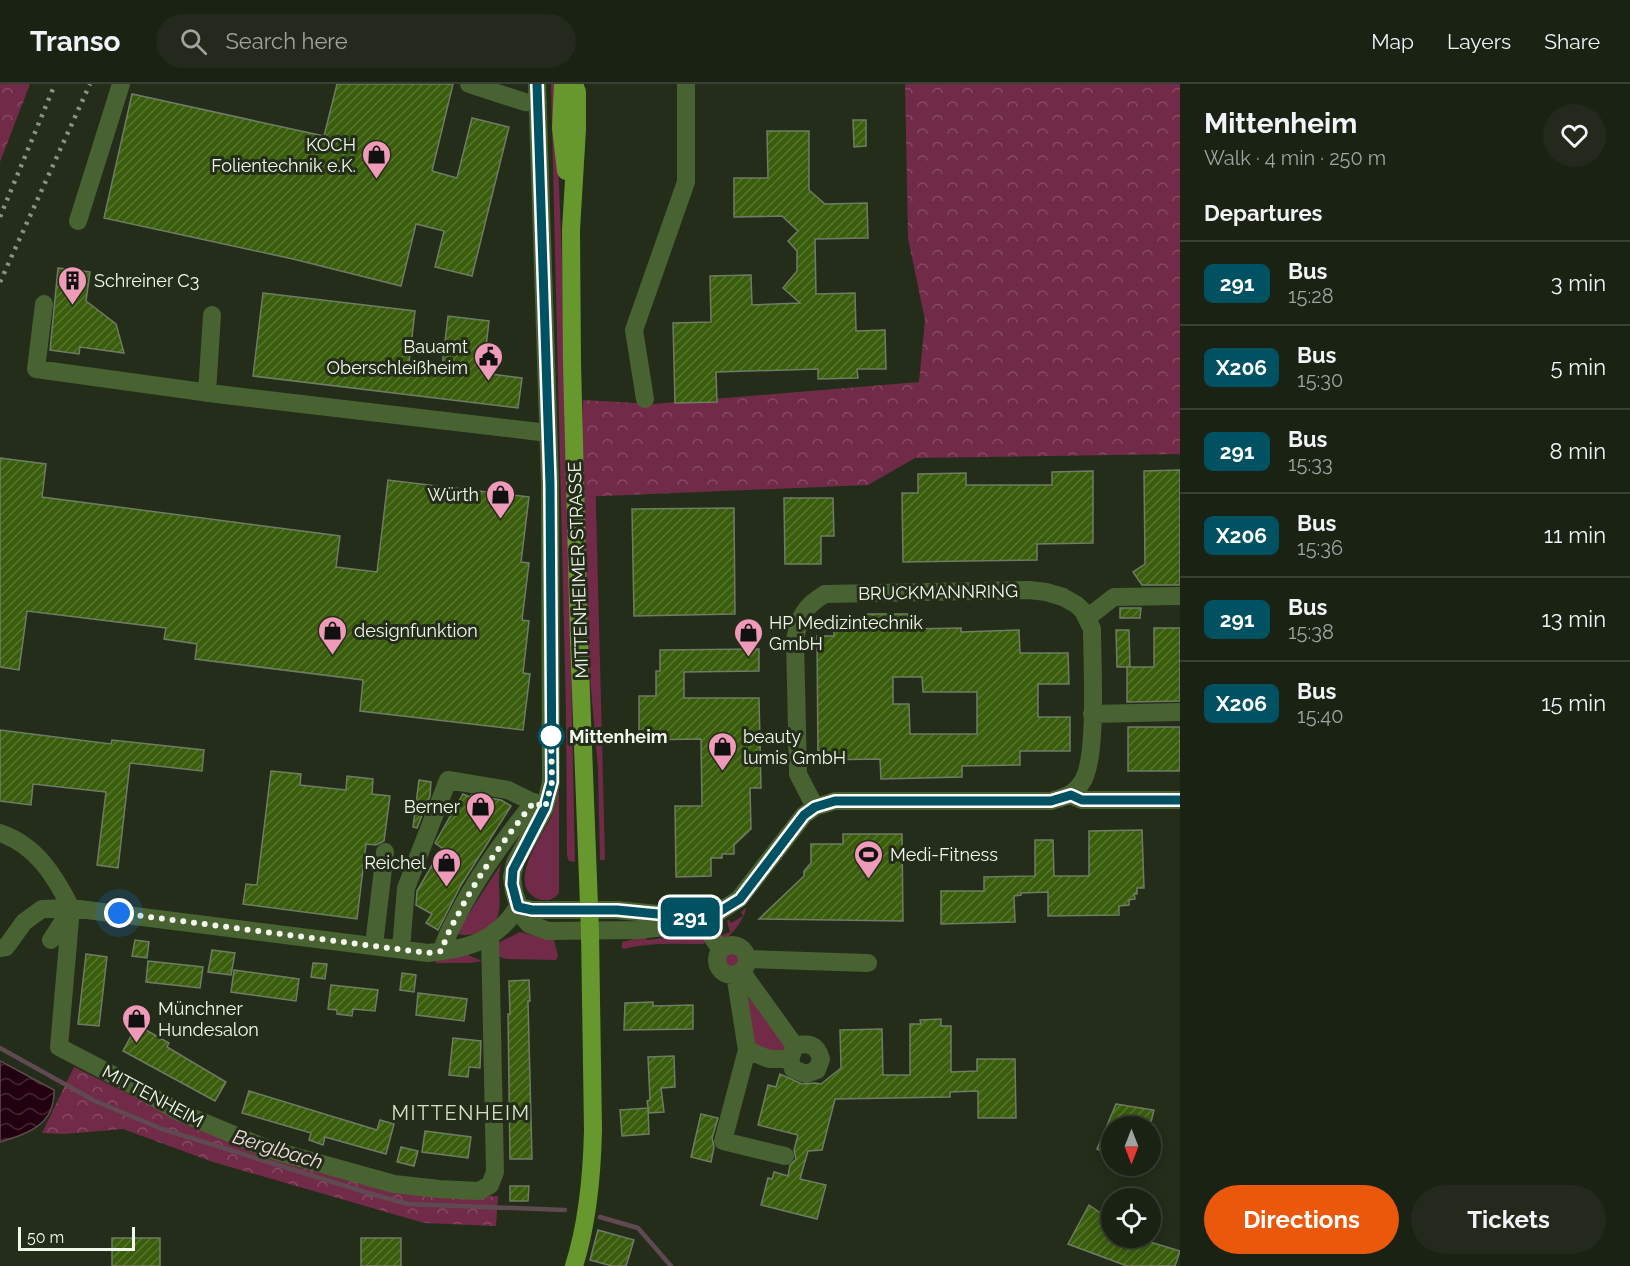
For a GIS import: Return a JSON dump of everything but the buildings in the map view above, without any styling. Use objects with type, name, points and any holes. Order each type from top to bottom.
[{"type":"main road","name":"MITTENHEIMER STRASSE","points":[[563,84],[561,128],[571,230],[579,641],[590,932]]},
{"type":"main road","name":"MITTENHEIMER STRASSE","points":[[571,230],[577,129],[577,92],[574,84]]},
{"type":"main road","points":[[574,1266],[584,1225],[592,1163],[590,932]]},
{"type":"street","points":[[78,221],[121,84]]},
{"type":"street","points":[[469,84],[525,102],[538,103]]},
{"type":"street","name":"MITTENHEIMER STRASSE","points":[[518,907],[512,884],[513,870],[539,805],[552,782],[548,433],[537,84]]},
{"type":"street","points":[[645,399],[634,330],[686,182],[686,84]]},
{"type":"street","points":[[44,304],[36,369],[207,393],[548,433]]},
{"type":"street","points":[[207,393],[212,315]]},
{"type":"street","name":"BRUCKMANNRING","points":[[815,807],[798,774],[795,640],[804,610],[814,600],[825,594],[1029,590],[1063,597],[1077,605],[1087,618]]},
{"type":"street","points":[[518,907],[529,924],[548,932],[638,930],[664,927],[719,912],[740,899],[804,815],[815,807],[835,801],[1051,801],[1071,795],[1084,781],[1092,752],[1092,629],[1087,618],[1114,597],[1180,596]]},
{"type":"street","points":[[1092,714],[1180,712]]},
{"type":"street","points":[[401,949],[406,888],[448,780],[508,790],[539,805],[483,870],[446,937],[442,951]]},
{"type":"street","points":[[1071,795],[1082,800],[1180,800]]},
{"type":"street","points":[[0,833],[34,852],[54,875],[72,908]]},
{"type":"street","points":[[374,945],[385,852]]},
{"type":"street","points":[[518,907],[532,910],[639,912],[702,917]]},
{"type":"street","points":[[0,948],[6,947],[24,922],[42,909],[72,908],[428,953],[455,950],[479,943],[502,927],[518,907]]},
{"type":"street","points":[[51,940],[72,908]]},
{"type":"street","name":"MITTENHEIM","points":[[72,908],[59,1047],[179,1112],[268,1149],[394,1184],[439,1189],[478,1191],[490,1185],[495,1172],[490,936]]},
{"type":"street","points":[[702,917],[721,950],[718,964],[721,970],[728,974],[741,968],[868,963]]},
{"type":"street","points":[[741,968],[747,1050],[723,1141],[785,1156]]},
{"type":"street","points":[[741,968],[792,1052],[769,1059],[747,1050]]},
{"type":"green space","points":[[0,84],[30,84],[0,162]]},
{"type":"green space","points":[[551,84],[555,84],[563,286],[575,862],[569,861],[567,856],[566,712]]},
{"type":"green space","points":[[905,84],[1180,84],[1180,454],[915,458],[868,485],[580,497],[583,400],[653,404],[919,382],[925,320],[908,238]]},
{"type":"green space","points":[[595,465],[605,860],[600,860],[598,768],[589,667],[582,470]]},
{"type":"green space","points":[[559,787],[559,893],[552,899],[541,900],[528,892],[525,882],[526,870],[530,856],[554,811]]},
{"type":"green space","points":[[501,864],[500,901],[495,921],[477,933],[461,935],[456,933]]},
{"type":"green space","points":[[746,908],[744,916],[736,929],[726,939],[721,939],[720,936],[730,932],[727,921],[731,923],[743,916],[741,912]]},
{"type":"green space","points":[[700,929],[705,944],[654,944],[622,948],[622,942],[646,936],[647,940],[700,933]]},
{"type":"green space","points":[[520,932],[554,940],[558,956],[556,960],[506,959],[497,956],[498,943]]},
{"type":"green space","points":[[727,950],[735,950],[740,955],[738,966],[727,968],[722,963],[722,955]]},
{"type":"green space","points":[[468,955],[482,961],[436,963],[435,960]]},
{"type":"green space","points":[[744,985],[788,1048],[776,1054],[752,1043]]},
{"type":"green space","points":[[74,1067],[147,1103],[448,1198],[498,1196],[496,1226],[424,1223],[213,1162],[123,1129],[65,1134],[42,1133]]},
{"type":"water","points":[[0,1061],[54,1090],[50,1112],[38,1126],[0,1142]]},
{"type":"waterway","name":"Berglbach","points":[[0,1048],[95,1101],[162,1129],[368,1193],[408,1204],[565,1210]]},
{"type":"waterway","name":"Berglbach","points":[[600,1217],[638,1228],[671,1266]]},
{"type":"railway","points":[[0,217],[55,84]]},
{"type":"railway","points":[[0,282],[90,84]]},
{"type":"bus line","name":"291","points":[[537,84],[550,484],[552,782],[545,808],[515,862],[512,884],[518,907],[554,911],[617,910],[705,917],[719,912],[740,899],[804,815],[815,807],[835,801],[1051,801],[1071,795],[1082,800],[1180,800]]},
{"type":"place","name":"KOCH Folientechnik e.K.","points":[[377,180]]},
{"type":"place","name":"Schreiner C3","points":[[73,306]]},
{"type":"place","name":"Bauamt Oberschleißheim","points":[[489,382]]},
{"type":"place","name":"Würth","points":[[500,520]]},
{"type":"place","name":"designfunktion","points":[[333,656]]},
{"type":"place","name":"HP Medizintechnik GmbH","points":[[748,658]]},
{"type":"place","name":"Mittenheim","points":[[551,736]]},
{"type":"place","name":"beauty lumis GmbH","points":[[722,772]]},
{"type":"place","name":"Berner","points":[[481,832]]},
{"type":"place","name":"Medi-Fitness","points":[[869,880]]},
{"type":"place","name":"Reichel","points":[[447,888]]},
{"type":"place","name":"Münchner Hundesalon","points":[[137,1044]]},
{"type":"district","name":"MITTENHEIM","points":[[461,1113]]},
{"type":"route","points":[[119,913],[428,953],[442,951],[446,937],[498,847],[534,802],[545,808],[552,782],[551,736]]}]
